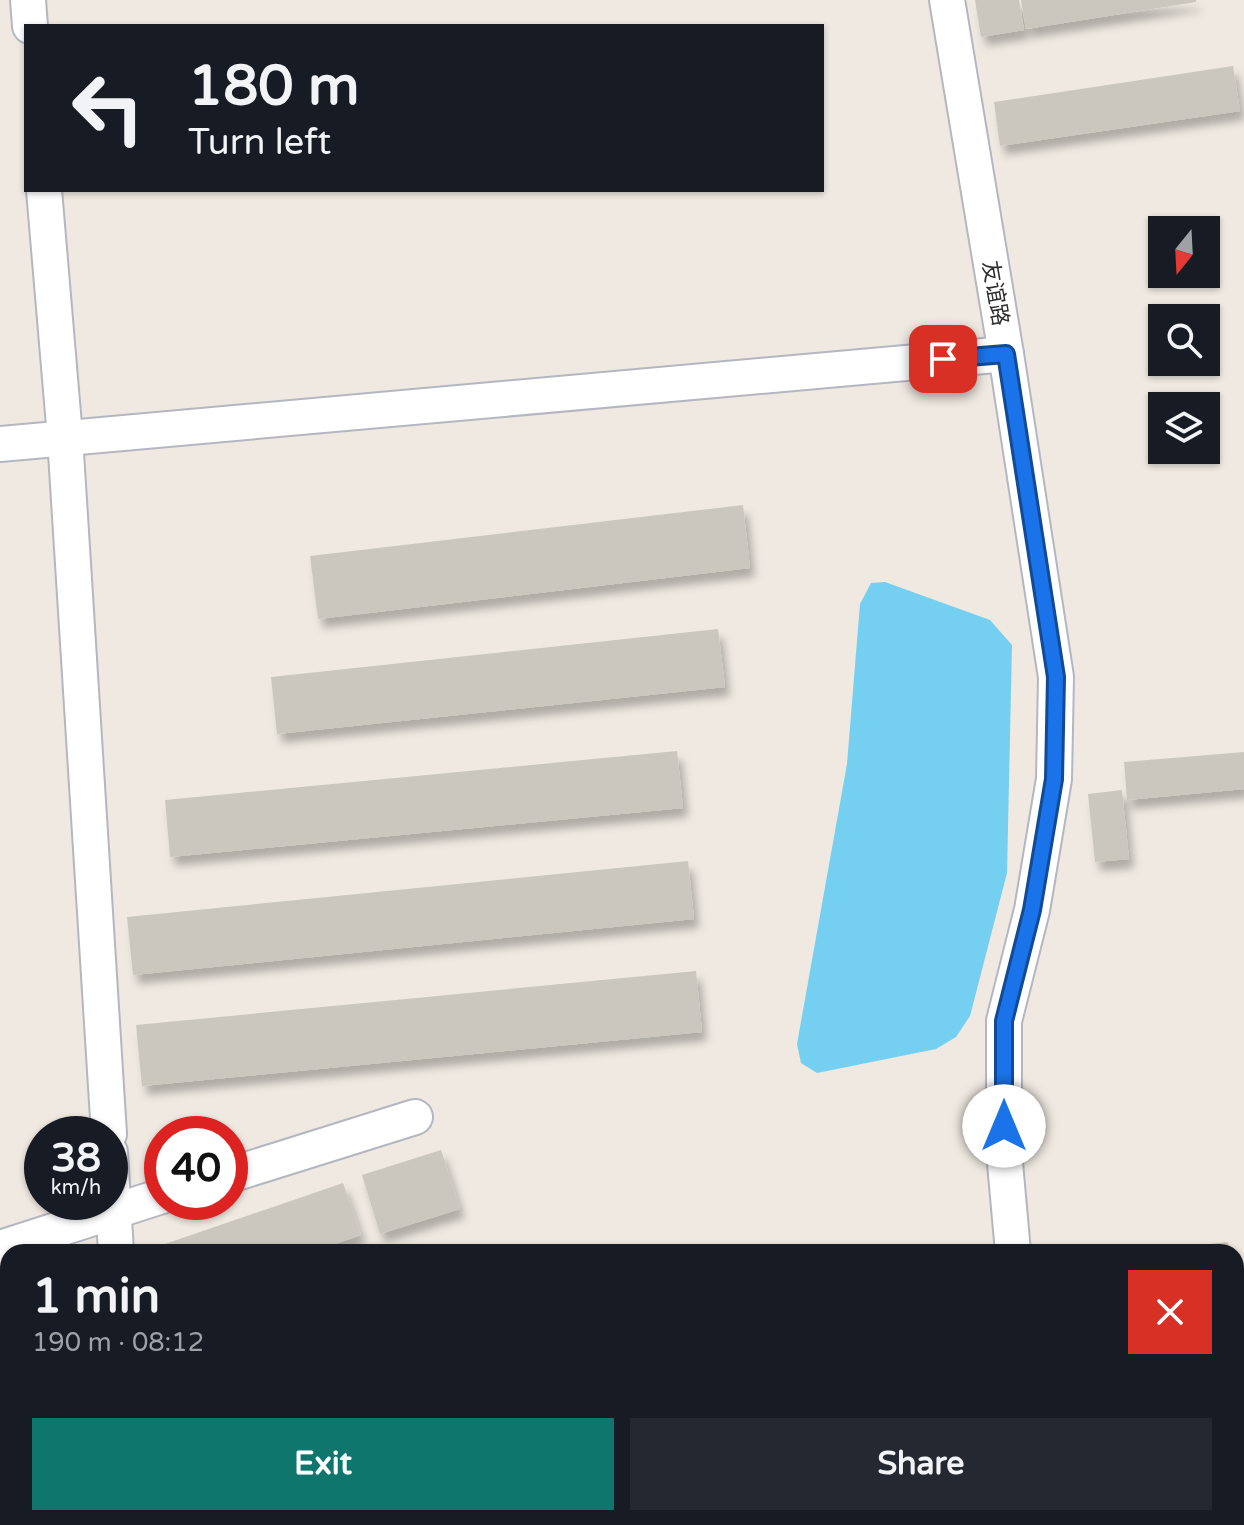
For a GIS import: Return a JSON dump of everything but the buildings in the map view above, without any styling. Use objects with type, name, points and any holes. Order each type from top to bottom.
[{"type":"street","points":[[28,0],[30,24]]},
{"type":"street","name":"友谊路","points":[[947,0],[1056,677],[1054,779],[1032,910],[1004,1021],[1004,1152],[1012,1244]]},
{"type":"street","points":[[44,192],[65,437],[108,1116]]},
{"type":"street","points":[[0,444],[1006,354]]},
{"type":"street","points":[[248,1169],[415,1117]]},
{"type":"street","points":[[12,1244],[86,1220]]},
{"type":"street","points":[[114,1220],[116,1244]]},
{"type":"water","points":[[885,582],[990,620],[1012,645],[1007,873],[970,1016],[956,1037],[936,1049],[817,1073],[801,1063],[797,1044],[847,764],[860,604],[871,583]]},
{"type":"route","points":[[943,359],[1006,354],[1056,677],[1054,779],[1032,910],[1004,1021],[1004,1126]]}]
